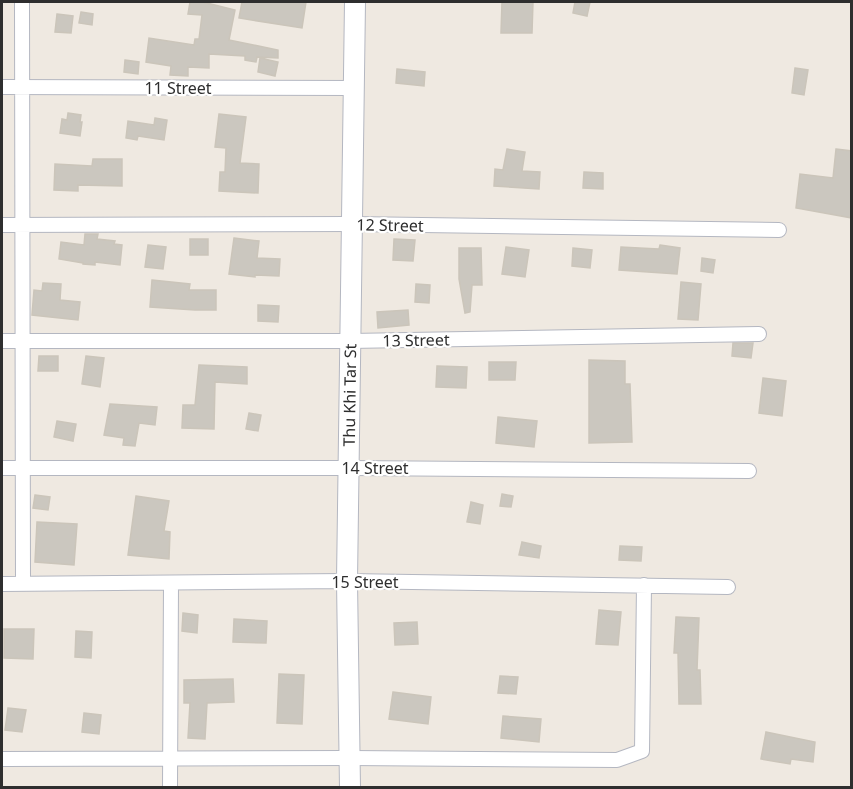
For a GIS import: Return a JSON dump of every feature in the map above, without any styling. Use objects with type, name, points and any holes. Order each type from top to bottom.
[{"type":"street","points":[[22,2],[23,584]]},
{"type":"street","name":"Thu Khi Tar St","points":[[350,788],[347,581],[355,2]]},
{"type":"street","name":"11 Street","points":[[2,87],[354,88]]},
{"type":"street","name":"12 Street","points":[[2,225],[352,224],[779,230]]},
{"type":"street","name":"13 Street","points":[[2,341],[351,341],[759,334]]},
{"type":"street","name":"14 Street","points":[[2,468],[749,471]]},
{"type":"street","name":"15 Street","points":[[2,584],[347,581],[728,587]]},
{"type":"street","points":[[170,788],[171,584]]},
{"type":"street","points":[[2,759],[617,760],[642,751],[644,585]]},
{"type":"building","points":[[190,2],[203,2],[235,10],[229,40],[278,50],[278,58],[257,57],[256,62],[245,60],[245,56],[209,54],[209,68],[188,67],[188,76],[170,75],[171,66],[146,62],[149,38],[194,45],[195,39],[199,39],[202,15],[188,14]]},
{"type":"building","points":[[242,2],[306,2],[302,28],[239,18]]},
{"type":"building","points":[[502,2],[533,2],[532,33],[501,33]]},
{"type":"building","points":[[575,2],[590,2],[587,16],[573,13]]},
{"type":"building","points":[[81,12],[93,14],[92,25],[79,23]]},
{"type":"building","points":[[57,14],[73,16],[71,33],[55,32]]},
{"type":"building","points":[[260,58],[278,62],[275,76],[258,72]]},
{"type":"building","points":[[125,60],[139,62],[138,74],[124,72]]},
{"type":"building","points":[[795,68],[808,70],[804,95],[792,93]]},
{"type":"building","points":[[397,69],[425,72],[424,86],[396,83]]},
{"type":"building","points":[[68,113],[81,115],[80,136],[60,133],[62,119],[67,120]]},
{"type":"building","points":[[219,114],[246,117],[240,163],[259,164],[258,193],[219,191],[220,172],[225,172],[226,148],[215,147]]},
{"type":"building","points":[[155,118],[167,120],[164,140],[138,136],[137,140],[126,138],[128,121],[154,125]]},
{"type":"building","points":[[507,149],[525,152],[522,171],[540,172],[539,189],[494,186],[495,169],[503,170]]},
{"type":"building","points":[[836,149],[852,151],[852,218],[796,208],[800,174],[833,178]]},
{"type":"building","points":[[93,159],[122,159],[122,186],[78,185],[78,191],[54,190],[55,164],[92,166]]},
{"type":"building","points":[[584,172],[603,173],[603,189],[583,188]]},
{"type":"building","points":[[85,234],[98,234],[97,239],[115,241],[114,244],[122,245],[120,265],[95,262],[95,265],[83,264],[59,259],[61,242],[84,245]]},
{"type":"building","points":[[234,238],[259,241],[257,258],[280,259],[279,276],[255,275],[255,277],[229,274]]},
{"type":"building","points":[[190,239],[208,239],[208,255],[190,255]]},
{"type":"building","points":[[394,239],[415,240],[413,261],[393,260]]},
{"type":"building","points":[[148,245],[166,247],[163,269],[145,267]]},
{"type":"building","points":[[660,245],[680,248],[677,274],[619,270],[621,247],[659,249]]},
{"type":"building","points":[[506,247],[529,250],[525,277],[502,274]]},
{"type":"building","points":[[459,248],[481,248],[482,285],[472,285],[470,312],[465,313],[459,279]]},
{"type":"building","points":[[573,248],[592,250],[590,268],[572,266]]},
{"type":"building","points":[[702,258],[715,260],[713,273],[701,271]]},
{"type":"building","points":[[152,280],[190,284],[189,290],[216,290],[216,310],[150,307]]},
{"type":"building","points":[[681,282],[701,284],[698,320],[678,319]]},
{"type":"building","points":[[43,283],[61,284],[60,300],[80,302],[78,320],[32,315],[34,290],[42,291]]},
{"type":"building","points":[[416,284],[430,285],[429,303],[415,302]]},
{"type":"building","points":[[258,305],[279,306],[278,322],[258,321]]},
{"type":"building","points":[[408,310],[409,325],[378,328],[377,312]]},
{"type":"building","points":[[733,343],[753,343],[751,358],[732,356]]},
{"type":"building","points":[[39,356],[58,356],[58,371],[38,371]]},
{"type":"building","points":[[86,356],[104,358],[100,387],[82,384]]},
{"type":"building","points":[[589,360],[625,361],[625,384],[630,384],[632,442],[589,443]]},
{"type":"building","points":[[489,362],[516,362],[515,380],[489,380]]},
{"type":"building","points":[[199,365],[247,367],[247,384],[215,382],[214,429],[182,428],[183,405],[195,405]]},
{"type":"building","points":[[437,366],[467,367],[466,388],[436,387]]},
{"type":"building","points":[[763,378],[786,381],[782,416],[759,413]]},
{"type":"building","points":[[110,404],[157,407],[155,425],[139,423],[135,446],[123,445],[124,438],[104,435]]},
{"type":"building","points":[[249,413],[261,415],[258,431],[246,429]]},
{"type":"building","points":[[498,417],[537,421],[534,447],[496,443]]},
{"type":"building","points":[[57,421],[76,424],[73,441],[54,437]]},
{"type":"building","points":[[502,494],[513,496],[511,507],[500,506]]},
{"type":"building","points":[[35,495],[50,497],[48,510],[33,508]]},
{"type":"building","points":[[136,496],[169,501],[164,531],[170,532],[169,559],[128,555]]},
{"type":"building","points":[[471,502],[483,505],[480,524],[467,522]]},
{"type":"building","points":[[37,522],[77,524],[74,565],[35,562]]},
{"type":"building","points":[[522,542],[541,546],[539,558],[519,555]]},
{"type":"building","points":[[620,546],[642,547],[641,561],[619,560]]},
{"type":"building","points":[[599,610],[621,612],[618,645],[596,644]]},
{"type":"building","points":[[183,613],[198,615],[197,633],[182,631]]},
{"type":"building","points":[[676,617],[699,618],[697,670],[700,670],[701,704],[679,704],[678,653],[674,653]]},
{"type":"building","points":[[234,619],[267,621],[266,643],[233,642]]},
{"type":"building","points":[[417,622],[418,644],[395,645],[394,623]]},
{"type":"building","points":[[4,629],[34,629],[33,659],[4,658]]},
{"type":"building","points":[[76,631],[92,632],[91,658],[75,657]]},
{"type":"building","points":[[279,674],[304,675],[302,724],[277,723]]},
{"type":"building","points":[[500,676],[518,677],[516,694],[498,693]]},
{"type":"building","points":[[233,679],[234,702],[207,703],[205,739],[188,738],[190,703],[184,703],[184,680]]},
{"type":"building","points":[[393,692],[431,697],[428,724],[389,719]]},
{"type":"building","points":[[8,708],[26,710],[22,732],[5,730]]},
{"type":"building","points":[[84,713],[101,715],[99,734],[82,732]]},
{"type":"building","points":[[503,716],[541,719],[539,742],[501,738]]},
{"type":"building","points":[[766,732],[815,742],[813,762],[791,759],[790,764],[761,759]]}]
